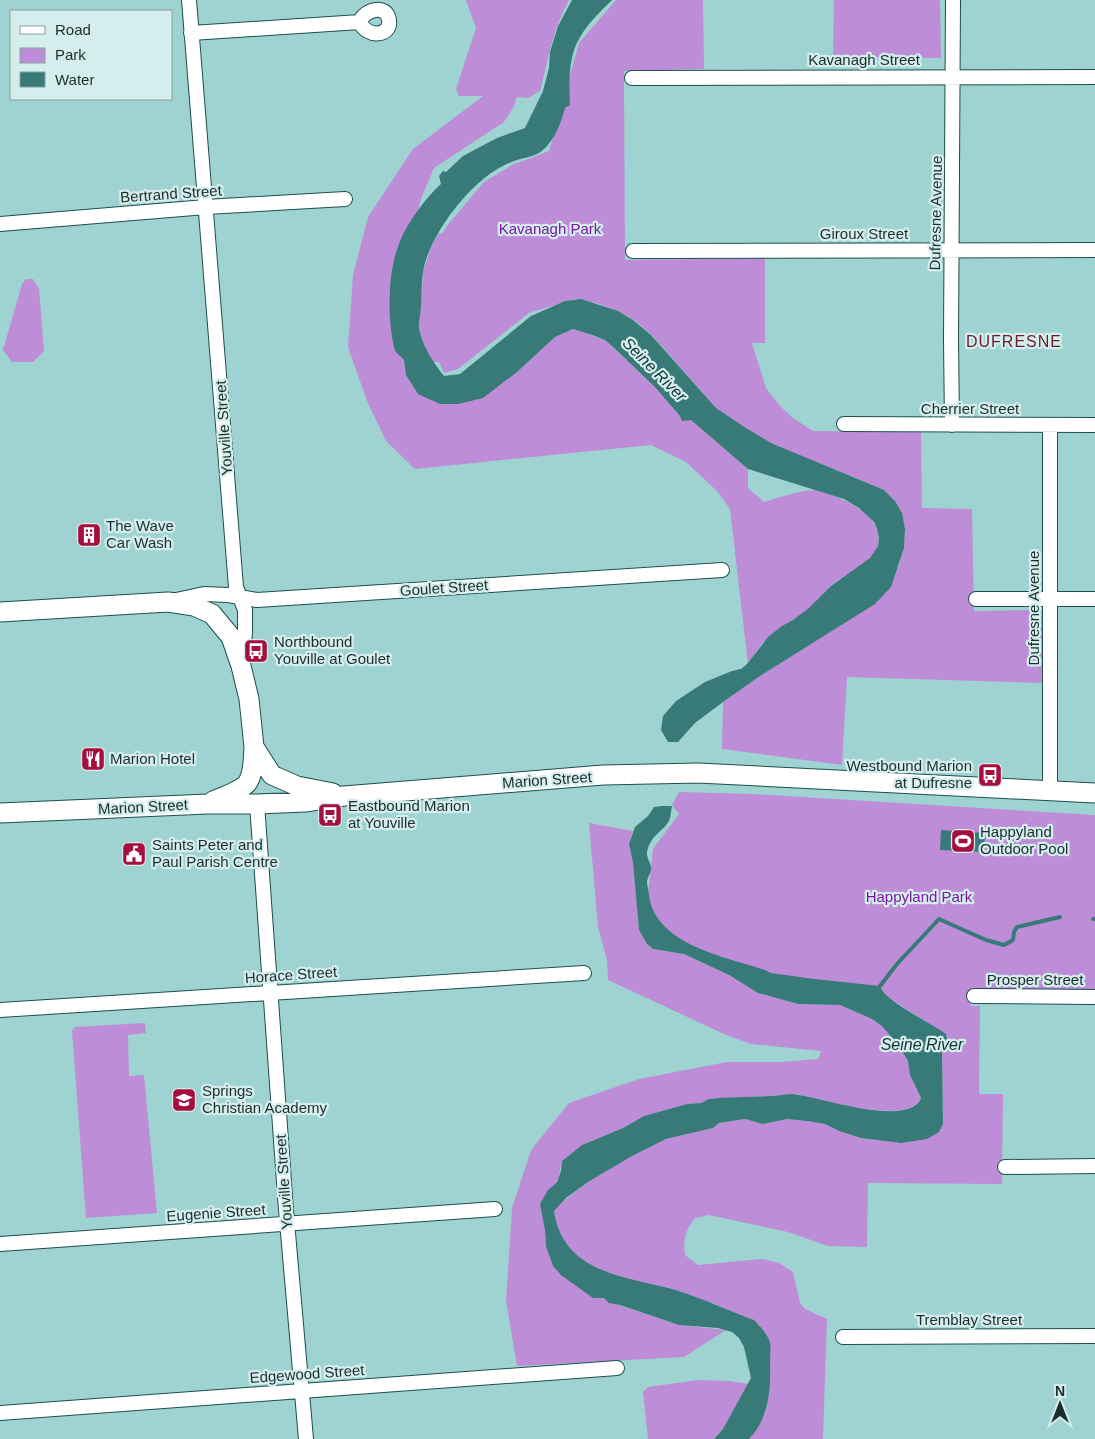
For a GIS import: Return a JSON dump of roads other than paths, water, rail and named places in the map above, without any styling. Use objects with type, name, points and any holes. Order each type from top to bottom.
[{"type":"main road","name":"Goulet Street","points":[[0,612],[168,602],[194,606],[212,614],[231,637],[241,666]]},
{"type":"main road","name":"Youville Street","points":[[241,666],[248,699],[254,747],[272,774],[297,786],[344,796]]},
{"type":"main road","points":[[208,804],[248,783],[253,765],[254,747]]},
{"type":"main road","name":"Marion Street","points":[[0,813],[305,802],[344,796],[603,775],[698,772],[1095,793]]},
{"type":"street","name":"Youville Street","points":[[189,0],[235,577],[239,598],[245,610],[245,632],[241,666]]},
{"type":"street","name":"Dufresne Avenue","points":[[952,425],[950,340],[953,0]]},
{"type":"street","points":[[192,33],[360,22]]},
{"type":"street","name":"Kavanagh Street","points":[[632,78],[1095,76]]},
{"type":"street","name":"Bertrand Street","points":[[0,224],[206,207],[344,199]]},
{"type":"street","name":"Giroux Street","points":[[633,251],[1095,250]]},
{"type":"street","name":"Cherrier Street","points":[[844,424],[1095,425]]},
{"type":"street","name":"Dufresne Avenue","points":[[1050,425],[1050,791]]},
{"type":"street","name":"Goulet Street","points":[[168,602],[204,594],[228,595],[257,600],[722,570]]},
{"type":"street","points":[[976,599],[1095,599]]},
{"type":"street","name":"Youville Street","points":[[257,804],[287,1224],[306,1439]]},
{"type":"street","name":"Horace Street","points":[[0,1010],[584,973]]},
{"type":"street","name":"Prosper Street","points":[[974,996],[1095,996]]},
{"type":"street","points":[[1005,1167],[1095,1166]]},
{"type":"street","name":"Eugenie Street","points":[[0,1244],[495,1209]]},
{"type":"street","name":"Tremblay Street","points":[[843,1337],[1095,1336]]},
{"type":"street","name":"Edgewood Street","points":[[0,1413],[617,1368]]},
{"type":"water","points":[[572,0],[612,0],[590,23],[575,46],[570,71],[570,105],[565,108],[556,132],[549,144],[539,153],[501,167],[472,189],[445,222],[426,260],[422,276],[419,326],[423,342],[432,360],[444,376],[460,374],[531,316],[565,301],[581,299],[618,311],[633,320],[651,335],[716,408],[771,443],[884,490],[895,501],[902,513],[905,529],[904,548],[891,587],[875,604],[760,676],[695,723],[678,742],[668,742],[661,730],[663,716],[676,701],[705,682],[741,669],[768,637],[809,608],[831,586],[870,558],[878,546],[879,538],[874,522],[859,508],[844,499],[748,469],[691,420],[682,421],[680,416],[655,387],[605,340],[595,336],[573,329],[555,337],[517,372],[483,398],[458,404],[440,404],[418,394],[406,375],[404,360],[395,351],[390,311],[392,269],[402,237],[417,212],[441,184],[439,176],[443,171],[446,172],[463,156],[497,138],[525,128],[543,91],[549,68],[550,52],[558,26]]},
{"type":"water","name":"Seine River","points":[[672,806],[668,822],[652,840],[647,852],[651,870],[647,881],[654,913],[678,938],[713,954],[771,973],[880,986],[890,999],[939,1029],[946,1034],[947,1039],[942,1052],[943,1124],[939,1132],[927,1139],[901,1143],[861,1138],[825,1124],[787,1119],[763,1124],[745,1119],[719,1123],[713,1128],[666,1139],[632,1156],[588,1182],[566,1198],[554,1211],[560,1232],[571,1249],[585,1261],[601,1270],[679,1291],[754,1320],[761,1327],[770,1342],[769,1393],[765,1413],[756,1431],[749,1439],[714,1439],[723,1429],[751,1378],[744,1347],[739,1338],[732,1332],[718,1328],[679,1325],[609,1303],[604,1298],[593,1298],[561,1275],[553,1266],[546,1246],[540,1204],[548,1190],[557,1182],[562,1161],[582,1145],[623,1128],[644,1116],[687,1104],[701,1103],[709,1099],[719,1098],[792,1094],[861,1108],[899,1111],[913,1107],[921,1098],[910,1075],[908,1061],[898,1045],[882,1026],[872,1019],[840,1005],[798,1004],[758,993],[729,975],[684,954],[653,949],[647,944],[639,930],[633,863],[629,844],[635,827],[648,816],[654,807]]},
{"type":"water","name":"Happyland Outdoor Pool","points":[[941,830],[985,833],[984,852],[940,850]]},
{"type":"waterway","points":[[880,986],[897,964],[939,919],[986,940],[1004,945],[1013,940],[1017,927],[1060,917]]},
{"type":"place","name":"The Wave Car Wash","points":[[89,535]]},
{"type":"place","name":"Northbound Youville at Goulet","points":[[256,651]]},
{"type":"place","name":"Marion Hotel","points":[[93,759]]},
{"type":"place","name":"Westbound Marion at Dufresne","points":[[990,775]]},
{"type":"place","name":"Eastbound Marion at Youville","points":[[330,815]]},
{"type":"place","name":"Happyland Outdoor Pool","points":[[963,841]]},
{"type":"place","name":"Saints Peter and Paul Parish Centre","points":[[134,854]]},
{"type":"place","name":"Springs Christian Academy","points":[[184,1100]]},
{"type":"district","name":"DUFRESNE","points":[[1014,341]]},
{"type":"park label","name":"Kavanagh Park","points":[[550,229]]},
{"type":"park label","name":"Happyland Park","points":[[919,897]]}]
